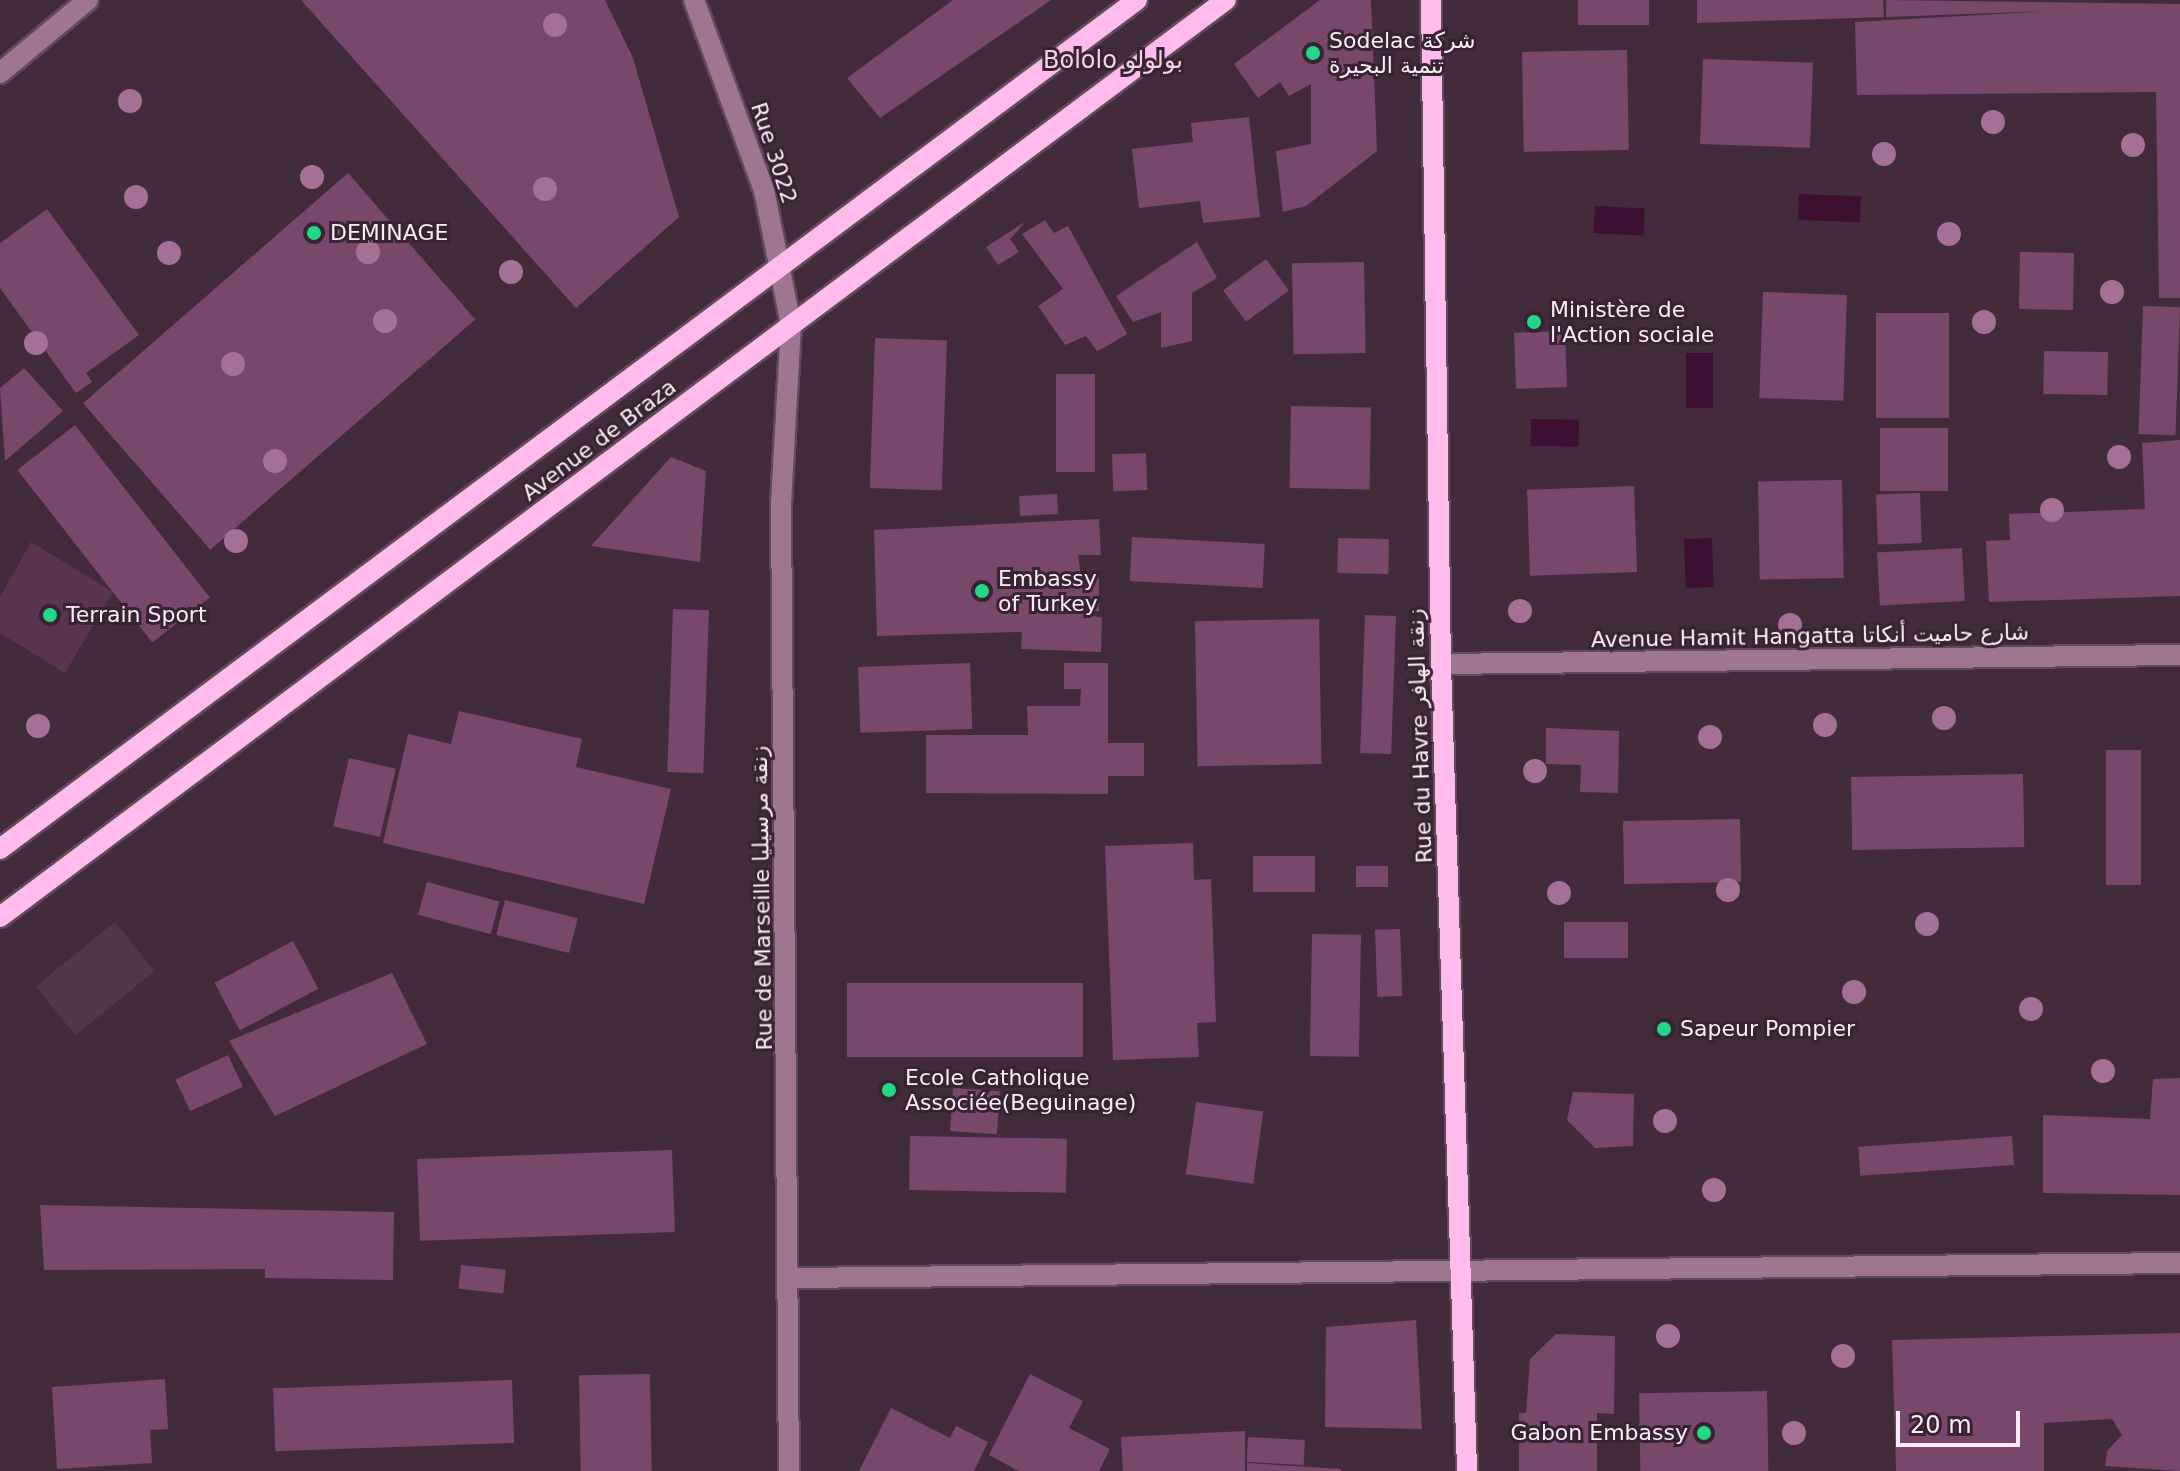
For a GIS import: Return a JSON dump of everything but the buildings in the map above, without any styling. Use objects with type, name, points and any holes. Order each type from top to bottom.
[{"type":"main road","name":"Avenue de Braza","points":[[0,849],[1137,0]]},
{"type":"main road","name":"Avenue de Braza","points":[[0,917],[1226,0]]},
{"type":"main road","name":"Rue du Havre زنقة الهافر","points":[[1431,0],[1441,664],[1467,1471]]},
{"type":"street","points":[[0,73],[88,0]]},
{"type":"street","name":"Rue 3022","points":[[694,0],[764,190],[791,325]]},
{"type":"street","name":"Rue de Marseille زنقة مرسيليا","points":[[789,1471],[793,1278],[781,505],[791,325]]},
{"type":"street","name":"Avenue Hamit Hangatta شارع حاميت أنكاتا","points":[[1441,664],[2180,655]]},
{"type":"street","points":[[793,1278],[1460,1265],[2180,1263]]},
{"type":"shaded area","points":[[1799,194],[1861,196],[1860,222],[1798,220]]},
{"type":"shaded area","points":[[1595,206],[1645,209],[1644,236],[1594,233]]},
{"type":"shaded area","points":[[1686,353],[1713,353],[1713,408],[1686,408]]},
{"type":"shaded area","points":[[1531,419],[1579,420],[1579,447],[1531,446]]},
{"type":"shaded area","points":[[1712,538],[1714,587],[1686,588],[1684,539]]},
{"type":"shaded area","name":"Terrain Sport","points":[[31,542],[113,592],[65,673],[0,633],[0,597]]},
{"type":"shaded area","points":[[115,922],[155,971],[75,1035],[36,986]]},
{"type":"place","name":"Sodelac شركة تنمية البحيرة","points":[[1313,53]]},
{"type":"place","name":"DEMINAGE","points":[[314,233]]},
{"type":"place","name":"Ministère de l'Action sociale","points":[[1534,322]]},
{"type":"place","name":"Embassy of Turkey","points":[[982,591]]},
{"type":"place","name":"Terrain Sport","points":[[50,615]]},
{"type":"place","name":"Sapeur Pompier","points":[[1664,1029]]},
{"type":"place","name":"Ecole Catholique Associée(Beguinage)","points":[[889,1090]]},
{"type":"place","name":"Gabon Embassy","points":[[1704,1433]]},
{"type":"district","name":"Bololo بولولو","points":[[1113,61]]}]
